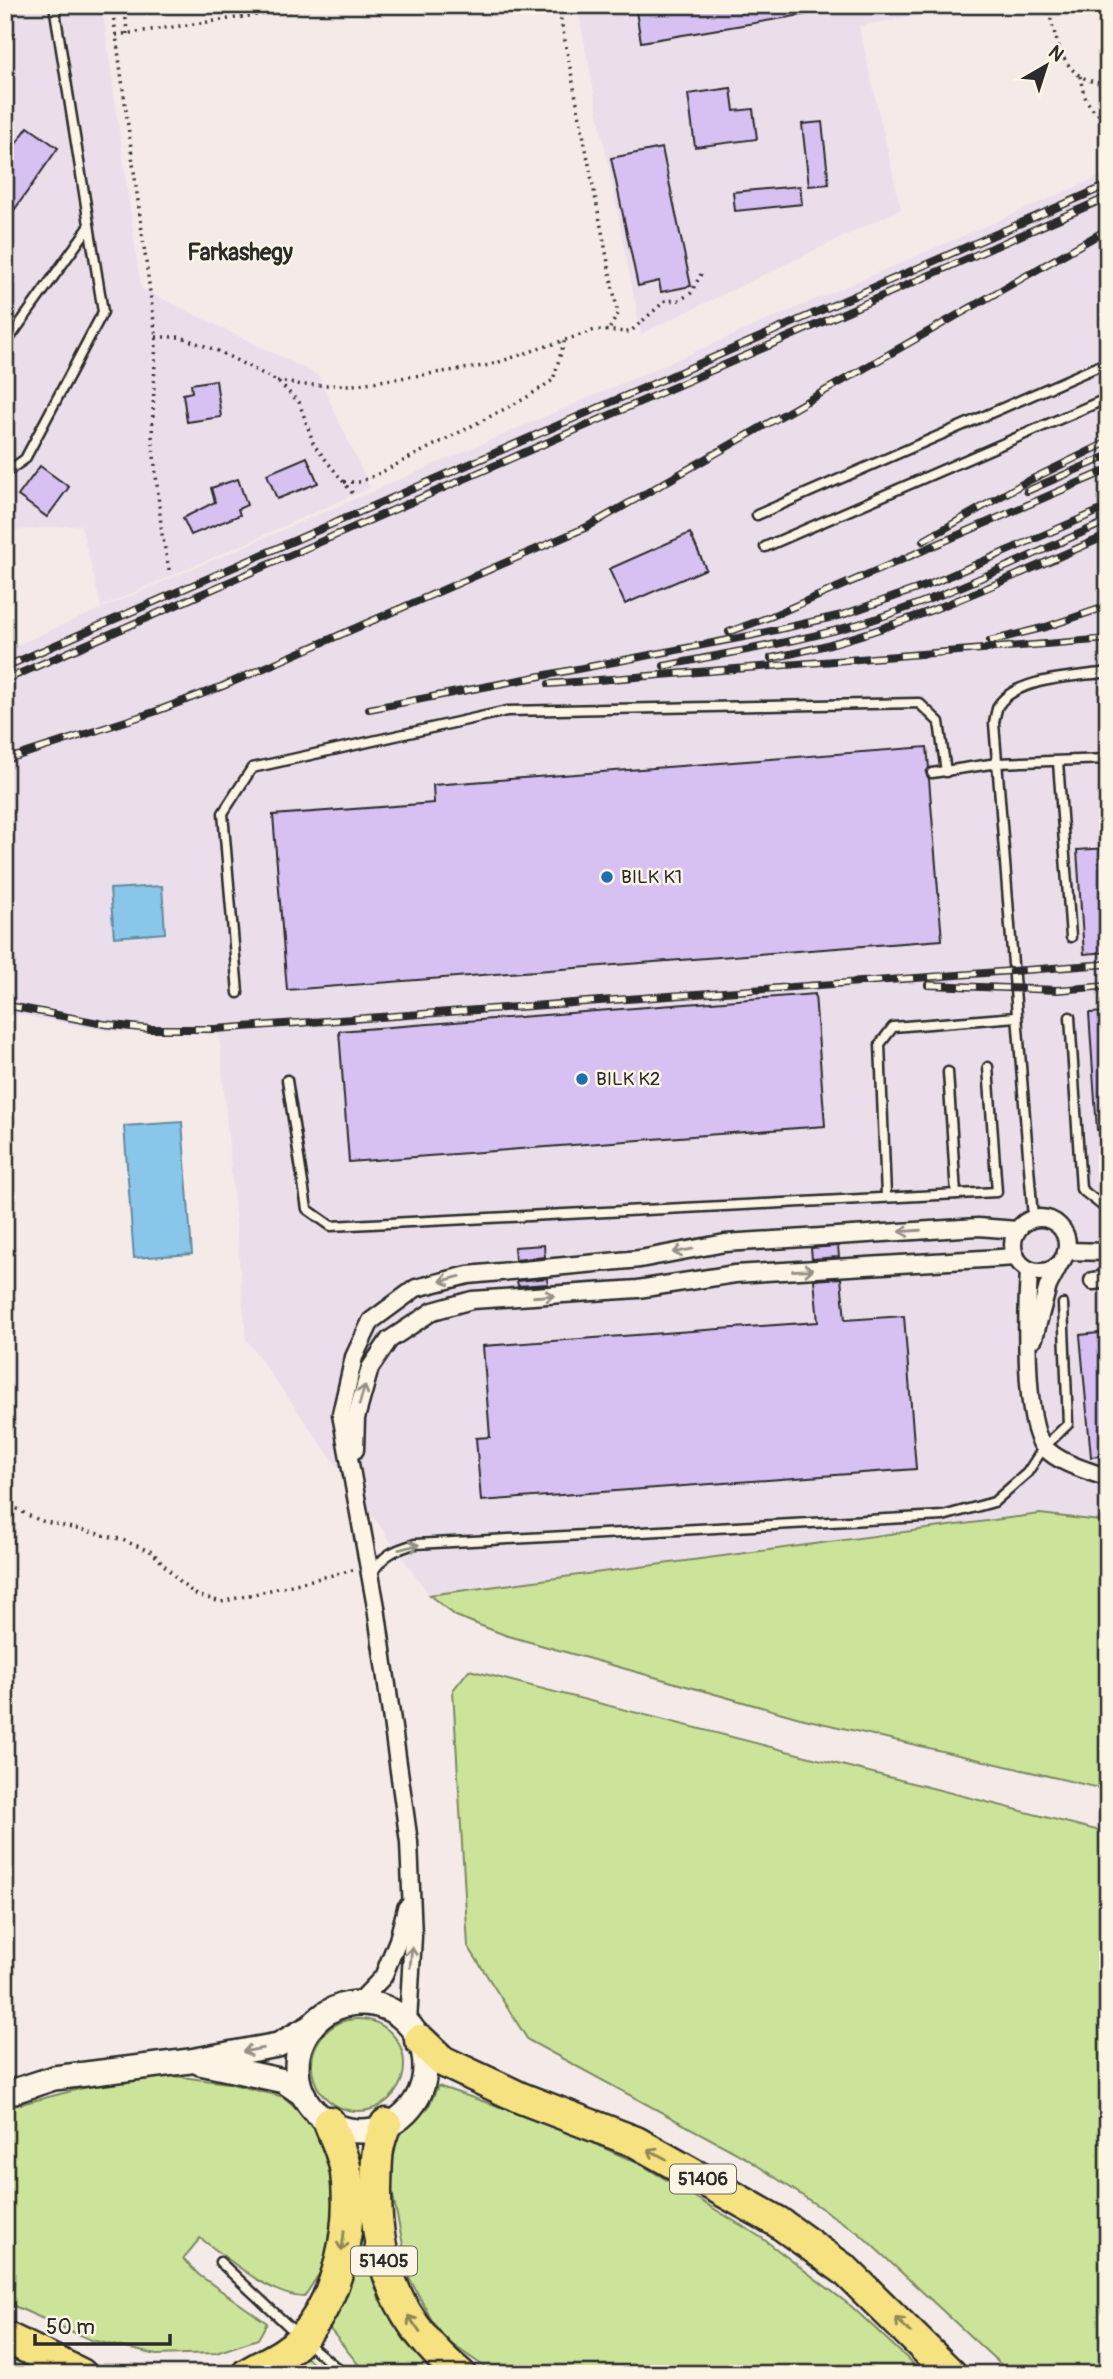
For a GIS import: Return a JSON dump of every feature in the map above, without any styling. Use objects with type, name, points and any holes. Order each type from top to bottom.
[{"type":"highway","name":"51406","points":[[414,2031],[442,2061],[521,2098],[636,2142],[778,2222],[845,2270],[951,2374]]},
{"type":"highway","points":[[247,2374],[286,2352],[302,2338],[322,2309],[339,2272],[346,2217],[346,2173],[329,2122]]},
{"type":"highway","name":"51405","points":[[386,2124],[377,2145],[376,2218],[380,2251],[394,2289],[411,2321],[433,2349],[460,2374]]},
{"type":"highway","points":[[5,2337],[70,2369],[99,2374]]},
{"type":"street","points":[[1029,1368],[1036,1326],[1048,1286],[1063,1258],[1065,1233],[1052,1220],[1034,1218],[1017,1230],[1014,1238],[1016,1256],[1030,1270],[1045,1271],[1063,1258],[1108,1252]]},
{"type":"street","points":[[312,2025],[304,2037],[297,2062],[304,2095],[317,2114],[329,2122],[355,2131],[366,2131],[397,2121],[407,2113],[422,2090],[426,2075],[426,2057],[414,2031],[409,1842],[370,1572],[341,1414],[354,1357],[371,1321],[416,1288],[468,1275],[639,1259],[725,1243],[978,1227],[1017,1230]]},
{"type":"street","points":[[355,1487],[355,1418],[370,1368],[389,1340],[433,1311],[472,1300],[638,1289],[735,1274],[1016,1256]]},
{"type":"street","points":[[1030,1270],[1027,1338],[1031,1402],[1039,1438],[1044,1447],[1063,1461],[1108,1478]]},
{"type":"street","points":[[5,2094],[54,2078],[190,2061],[278,2045],[312,2025],[329,2011],[359,2002],[383,1977],[398,1940],[410,1892]]},
{"type":"street","name":"51406","points":[[359,2002],[385,2007],[414,2031]]},
{"type":"street","points":[[190,2061],[284,2081],[304,2095]]},
{"type":"lane","points":[[5,473],[25,459],[103,312],[54,5]]},
{"type":"lane","points":[[9,339],[89,227]]},
{"type":"lane","points":[[757,515],[1108,362]]},
{"type":"lane","points":[[765,547],[1108,398]]},
{"type":"lane","points":[[1034,1218],[994,723],[998,706],[1027,684],[1108,672]]},
{"type":"lane","points":[[238,993],[223,813],[252,768],[507,711],[919,703],[939,722],[946,772]]},
{"type":"lane","points":[[932,773],[997,763],[1108,759]]},
{"type":"lane","points":[[1058,762],[1071,937]]},
{"type":"lane","points":[[886,1197],[880,1044],[893,1027],[1016,1017]]},
{"type":"lane","points":[[1070,1017],[1080,1189],[1108,1208]]},
{"type":"lane","points":[[287,1080],[307,1209],[331,1226],[997,1192],[988,1067]]},
{"type":"lane","points":[[948,1072],[956,1194]]},
{"type":"lane","points":[[370,1572],[388,1552],[415,1544],[943,1516],[994,1502],[1027,1473],[1044,1447],[1068,1424],[1063,1304]]},
{"type":"lane","points":[[220,2262],[344,2374]]},
{"type":"path","points":[[116,35],[328,5]]},
{"type":"path","points":[[558,5],[618,314],[608,331]]},
{"type":"path","points":[[1047,5],[1063,59],[1080,76],[1108,84]]},
{"type":"path","points":[[127,34],[129,6],[112,7],[156,337],[152,436],[162,534],[170,574]]},
{"type":"path","points":[[1080,76],[1084,99],[1108,121]]},
{"type":"path","points":[[277,381],[303,385],[353,385],[491,365],[595,330],[630,332],[665,301],[680,300],[691,293],[701,274]]},
{"type":"path","points":[[156,337],[181,337],[218,351],[277,381],[299,402],[314,445],[354,495]]},
{"type":"path","points":[[344,482],[359,482],[378,474],[524,399],[553,380],[565,339]]},
{"type":"path","points":[[5,1501],[42,1521],[120,1539],[152,1552],[183,1585],[197,1595],[220,1602],[370,1572]]},
{"type":"shaded area","points":[[5,5],[102,5],[141,288],[318,375],[370,488],[101,607],[81,525],[5,531]]},
{"type":"shaded area","points":[[577,5],[977,5],[859,26],[901,209],[641,334]]},
{"type":"shaded area","points":[[1108,173],[1108,1522],[1040,1514],[429,1595],[246,1339],[219,1035],[106,1031],[5,1012],[5,650]]},
{"type":"green space","points":[[1040,1514],[1108,1522],[1108,1790],[800,1718],[505,1635],[456,1616],[429,1595]]},
{"type":"green space","points":[[469,1670],[1108,1833],[1108,2374],[1011,2374],[860,2234],[746,2158],[528,2040],[468,1946],[453,1690]]},
{"type":"green space","points":[[358,2019],[375,2023],[390,2033],[400,2048],[404,2065],[400,2082],[390,2097],[375,2107],[358,2111],[341,2107],[326,2097],[316,2082],[312,2065],[316,2048],[326,2033],[341,2023]]},
{"type":"green space","points":[[166,2075],[227,2083],[284,2097],[309,2120],[327,2144],[334,2181],[333,2224],[325,2265],[304,2297],[291,2295],[263,2283],[200,2238],[183,2259],[199,2275],[267,2323],[258,2339],[216,2353],[157,2355],[91,2340],[5,2302],[5,2108],[95,2085]]},
{"type":"green space","points":[[438,2086],[550,2124],[642,2165],[762,2238],[851,2306],[924,2374],[495,2374],[440,2336],[410,2279],[391,2186],[393,2139],[428,2108]]},
{"type":"green space","points":[[362,2190],[366,2234],[379,2299],[406,2339],[441,2374],[366,2374],[326,2324],[348,2289],[356,2267]]},
{"type":"green space","points":[[298,2352],[328,2374],[265,2374]]},
{"type":"water","points":[[162,886],[165,933],[114,937],[110,889]]},
{"type":"water","points":[[182,1122],[192,1254],[134,1258],[124,1126]]},
{"type":"building","points":[[635,5],[813,5],[814,13],[641,42]]},
{"type":"building","points":[[731,88],[734,111],[753,109],[757,139],[695,147],[688,94]]},
{"type":"building","points":[[822,122],[829,184],[809,186],[802,124]]},
{"type":"building","points":[[28,127],[58,148],[5,223],[5,159]]},
{"type":"building","points":[[662,148],[691,286],[661,292],[659,281],[638,286],[611,158]]},
{"type":"building","points":[[800,186],[802,204],[735,211],[733,192]]},
{"type":"building","points":[[216,380],[221,417],[187,422],[183,394],[192,392],[191,384]]},
{"type":"building","points":[[307,457],[318,483],[277,499],[267,474]]},
{"type":"building","points":[[40,466],[69,487],[47,517],[18,496]]},
{"type":"building","points":[[238,479],[247,505],[238,509],[240,515],[191,535],[183,518],[215,502],[211,488]]},
{"type":"building","points":[[690,533],[706,569],[625,604],[609,569]]},
{"type":"building","name":"BILK K1","points":[[927,747],[929,768],[926,773],[929,779],[942,940],[287,990],[273,815],[434,803],[433,785]]},
{"type":"building","points":[[1108,848],[1108,952],[1084,954],[1077,850]]},
{"type":"building","name":"BILK K2","points":[[815,994],[825,1126],[349,1162],[339,1031]]},
{"type":"building","points":[[1108,1012],[1108,1130],[1097,1130],[1089,1013]]},
{"type":"building","points":[[544,1245],[545,1257],[515,1260],[514,1247]]},
{"type":"building","points":[[838,1246],[839,1257],[812,1259],[811,1248]]},
{"type":"building","points":[[547,1278],[548,1284],[518,1286],[517,1281]]},
{"type":"building","points":[[841,1278],[845,1320],[904,1316],[916,1469],[481,1501],[476,1438],[490,1437],[483,1346],[818,1322],[814,1280]]},
{"type":"building","points":[[1108,1332],[1108,1455],[1091,1457],[1080,1335]]},
{"type":"railway","points":[[5,667],[1108,185]]},
{"type":"railway","points":[[5,680],[1108,197]]},
{"type":"railway","points":[[5,760],[154,712],[223,686],[587,527],[1108,229]]},
{"type":"railway","points":[[923,541],[1024,483],[1108,442]]},
{"type":"railway","points":[[1027,491],[1108,456]]},
{"type":"railway","points":[[729,632],[772,616],[1108,470]]},
{"type":"railway","points":[[369,709],[749,636],[842,615],[931,584],[1108,507]]},
{"type":"railway","points":[[664,666],[794,640],[872,620],[962,586],[1108,521]]},
{"type":"railway","points":[[771,658],[815,648],[901,622],[1108,535]]},
{"type":"railway","points":[[990,641],[1046,627],[1108,606]]},
{"type":"railway","points":[[549,684],[1108,639]]},
{"type":"railway","points":[[5,1005],[104,1024],[150,1029],[215,1029],[1108,964]]},
{"type":"railway","points":[[928,985],[1057,990],[1108,986]]},
{"type":"place","name":"BILK K1","points":[[607,877]]},
{"type":"place","name":"BILK K2","points":[[582,1079]]},
{"type":"district","name":"Farkashegy","points":[[240,252]]}]
